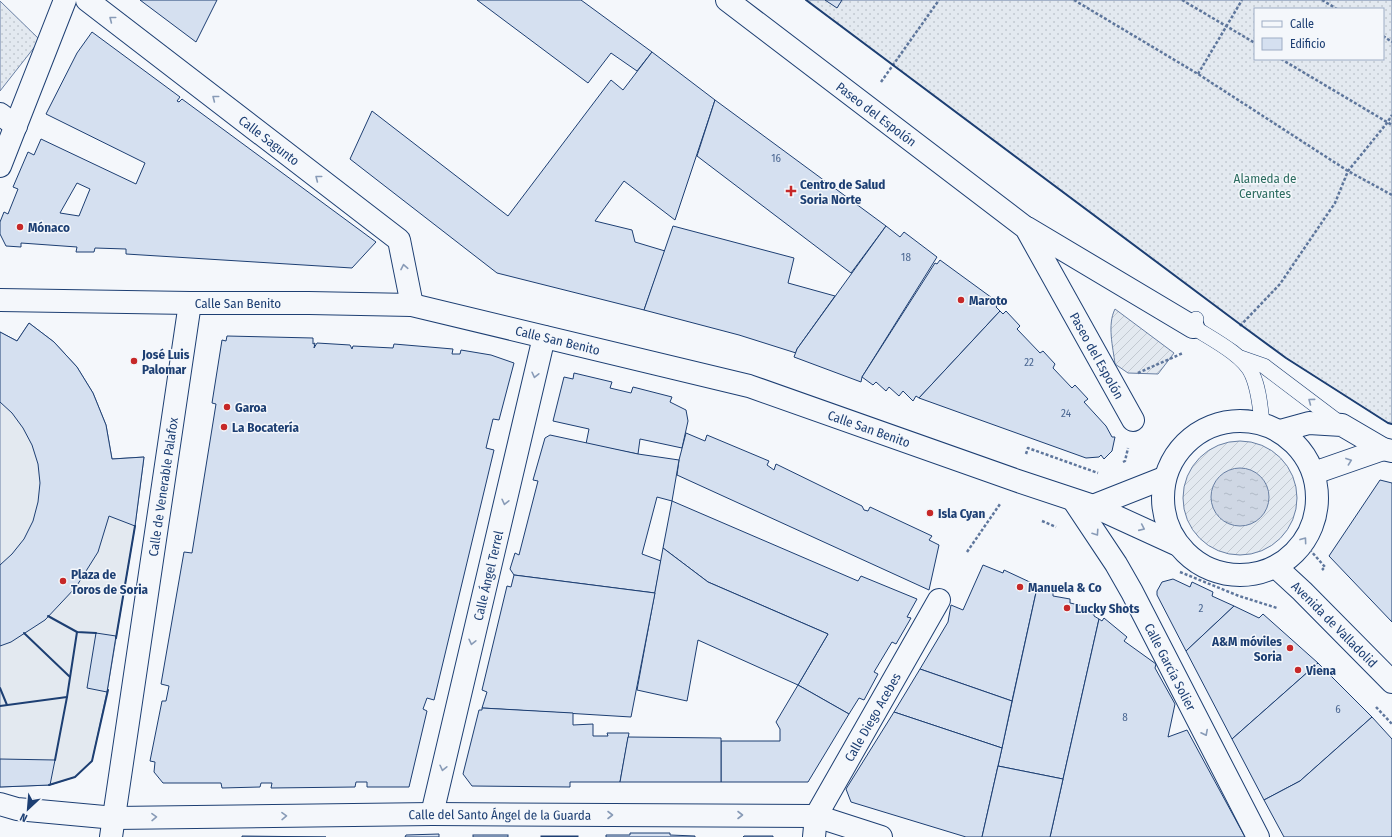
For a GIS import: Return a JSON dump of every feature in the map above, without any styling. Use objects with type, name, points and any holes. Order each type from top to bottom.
[{"type":"street","points":[[0,166],[8,120],[65,0]]},
{"type":"street","name":"Calle Sagunto","points":[[87,0],[399,240],[412,306]]},
{"type":"street","name":"Paseo del Espolón","points":[[727,0],[1026,228],[1195,322]]},
{"type":"street","name":"Paseo del Espolón","points":[[1026,228],[1114,383],[1133,420]]},
{"type":"street","name":"Calle San Benito","points":[[0,300],[309,303],[412,306],[749,386],[1084,504],[1176,544]]},
{"type":"street","name":"Calle de Venerable Palafox","points":[[116,831],[190,302]]},
{"type":"street","name":"Calle Ángel Terrel","points":[[432,814],[544,337]]},
{"type":"street","points":[[1271,427],[1300,449],[1314,473],[1318,503],[1311,531],[1294,554],[1276,567],[1257,575],[1233,576],[1198,564],[1176,544],[1162,513],[1164,478],[1176,452],[1197,432],[1225,421],[1271,427],[1309,422],[1342,425],[1388,450]]},
{"type":"street","points":[[1314,473],[1388,450]]},
{"type":"street","points":[[1084,504],[1164,478]]},
{"type":"street","name":"Calle García Solier","points":[[1084,504],[1132,592],[1258,837]]},
{"type":"street","name":"Avenida de Valladolid","points":[[1276,567],[1302,591],[1392,682]]},
{"type":"street","name":"Calle Diego Acebes","points":[[814,837],[816,816],[939,600]]},
{"type":"street","name":"Calle del Santo Ángel de la Guarda","points":[[0,804],[116,831],[432,814],[816,816],[881,837]]},
{"type":"lane","points":[[1195,322],[1213,340],[1241,358],[1264,366],[1342,425]]},
{"type":"lane","points":[[1241,358],[1252,372],[1271,427]]},
{"type":"path","points":[[864,105],[894,66],[939,0]]},
{"type":"path","points":[[1074,0],[1198,74],[1348,171],[1392,195]]},
{"type":"path","points":[[1182,0],[1254,43]]},
{"type":"path","points":[[1198,74],[1242,0]]},
{"type":"path","points":[[1322,0],[1336,8]]},
{"type":"path","points":[[1283,60],[1392,125]]},
{"type":"path","points":[[1114,383],[1213,340],[1241,325],[1280,284],[1335,203],[1348,171],[1392,115]]},
{"type":"path","points":[[1120,464],[1125,461],[1133,420]]},
{"type":"path","points":[[967,552],[1015,480],[1028,448],[1103,475]]},
{"type":"green space","name":"Alameda de Cervantes","points":[[806,0],[1392,0],[1392,424],[1388,423],[1286,358]]},
{"type":"green space","points":[[0,1],[40,40],[0,91]]},
{"type":"green space","points":[[1115,309],[1174,353],[1158,374],[1128,373],[1115,364],[1111,322]]},
{"type":"green space","name":"Plaza de Toros de Soria","points":[[29,323],[54,342],[77,367],[93,393],[106,425],[112,459],[144,457],[135,526],[107,692],[92,761],[75,777],[50,785],[0,787],[0,332],[17,341]]},
{"type":"green space","points":[[1240,441],[1251,442],[1262,446],[1280,458],[1292,476],[1296,487],[1296,509],[1292,520],[1280,538],[1262,550],[1251,554],[1240,555],[1229,554],[1218,550],[1200,538],[1188,520],[1184,509],[1183,498],[1184,487],[1188,476],[1200,458],[1218,446],[1229,442]]},
{"type":"water","points":[[1240,468],[1251,470],[1264,481],[1267,486],[1269,497],[1267,508],[1256,521],[1251,524],[1240,526],[1229,524],[1216,513],[1213,508],[1211,497],[1213,486],[1224,473],[1229,470]]},
{"type":"building","points":[[140,0],[217,0],[196,42]]},
{"type":"building","points":[[477,0],[581,0],[652,52],[637,71],[611,53],[588,83]]},
{"type":"building","points":[[825,0],[842,0],[837,8]]},
{"type":"building","points":[[92,32],[180,97],[177,101],[179,102],[182,99],[376,242],[352,268],[126,254],[126,249],[95,248],[94,252],[76,252],[77,247],[21,243],[21,247],[6,246],[0,234],[0,222],[4,212],[8,214],[18,189],[13,187],[28,152],[34,155],[41,139],[136,184],[145,163],[46,114],[77,53]],"holes":[[[77,183],[90,189],[79,216],[60,213]]]},
{"type":"building","points":[[652,52],[715,100],[675,220],[624,181],[595,221],[632,230],[635,242],[665,251],[644,310],[497,273],[350,159],[372,111],[508,216],[611,80],[623,90]]},
{"type":"building","name":"Centro de Salud Soria Norte","points":[[715,100],[886,226],[851,273],[697,156]]},
{"type":"building","points":[[673,226],[794,258],[788,283],[835,296],[797,349],[796,353],[739,335],[644,310]]},
{"type":"building","points":[[886,226],[900,237],[904,232],[937,257],[862,377],[861,382],[794,357],[797,349]]},
{"type":"building","points":[[940,260],[999,303],[996,307],[1000,311],[919,398],[916,396],[913,401],[903,391],[899,396],[889,387],[886,391],[876,382],[873,385],[862,377],[935,263],[937,264]]},
{"type":"building","points":[[1000,311],[1003,314],[1006,311],[1020,326],[1017,329],[1040,353],[1043,351],[1055,364],[1053,368],[1072,388],[1075,385],[1088,399],[1084,402],[1106,426],[1112,437],[1115,437],[1112,451],[1104,459],[1101,455],[1099,457],[1086,458],[919,398]]},
{"type":"building","points":[[29,323],[54,342],[77,367],[93,393],[106,425],[112,459],[144,457],[135,526],[109,516],[98,552],[76,587],[45,620],[11,642],[0,646],[0,565],[12,554],[24,539],[33,521],[38,502],[40,483],[38,464],[32,445],[23,428],[12,413],[0,402],[0,332],[17,341]]},
{"type":"building","points":[[227,336],[313,338],[313,344],[315,343],[314,348],[317,343],[350,345],[352,349],[353,346],[393,348],[394,344],[453,349],[452,354],[460,354],[461,350],[491,355],[514,363],[499,420],[493,419],[486,448],[494,450],[434,700],[427,698],[423,709],[427,711],[409,787],[367,787],[367,782],[356,782],[355,787],[271,788],[272,783],[261,783],[260,787],[222,788],[221,783],[163,783],[154,772],[155,762],[150,761],[162,701],[166,701],[169,686],[161,684],[184,552],[192,553],[216,404],[212,403],[222,340],[226,341]]},
{"type":"building","points":[[574,373],[612,382],[610,388],[631,393],[633,387],[672,397],[670,402],[686,410],[688,421],[682,448],[640,439],[638,454],[586,444],[589,429],[553,421],[564,377],[573,379]]},
{"type":"building","points":[[686,433],[705,441],[707,435],[769,461],[767,465],[774,470],[776,464],[862,506],[864,510],[868,511],[870,507],[932,536],[929,540],[939,545],[929,590],[677,475]]},
{"type":"building","points":[[550,435],[638,454],[679,460],[672,501],[657,497],[642,554],[661,561],[655,593],[514,575],[510,569],[515,553],[519,555],[538,481],[533,480],[545,438]]},
{"type":"building","points":[[1380,480],[1392,483],[1392,622],[1329,556]]},
{"type":"building","points":[[672,501],[858,581],[861,576],[917,599],[907,617],[911,618],[896,644],[892,642],[874,672],[878,674],[864,700],[859,698],[849,714],[798,685],[828,634],[708,582],[663,548]]},
{"type":"building","points":[[663,548],[708,582],[828,634],[798,685],[698,640],[687,701],[637,690]]},
{"type":"building","points":[[983,565],[1003,573],[1004,570],[1034,584],[1033,587],[1037,588],[1012,701],[920,669],[948,622],[951,605],[963,610]]},
{"type":"building","points":[[514,575],[655,593],[631,717],[482,708],[487,692],[482,690],[507,586],[511,587]]},
{"type":"building","points":[[1173,579],[1190,587],[1192,582],[1213,592],[1212,596],[1234,606],[1186,651],[1157,595],[1157,591],[1162,582]]},
{"type":"building","points":[[1037,588],[1053,591],[1053,596],[1070,599],[1070,603],[1088,607],[1087,613],[1094,614],[1094,616],[1099,619],[1063,779],[998,766]]},
{"type":"building","points":[[1234,606],[1259,618],[1263,614],[1318,663],[1232,739],[1186,651]]},
{"type":"building","points":[[1104,618],[1127,637],[1124,641],[1156,664],[1155,668],[1175,704],[1168,737],[1187,730],[1245,837],[1050,837],[1099,619],[1102,621]]},
{"type":"building","points":[[96,633],[116,636],[107,692],[87,688]]},
{"type":"building","points":[[1318,663],[1372,717],[1300,781],[1264,800],[1232,739]]},
{"type":"building","points":[[920,669],[1012,701],[1002,748],[894,712]]},
{"type":"building","points":[[798,685],[849,714],[808,782],[721,782],[721,741],[780,741],[780,729],[776,722]]},
{"type":"building","points":[[482,708],[573,713],[573,725],[593,724],[593,736],[608,736],[607,733],[629,733],[620,782],[570,782],[570,787],[472,786],[463,774],[479,710],[482,710]]},
{"type":"building","points":[[894,712],[1002,748],[982,837],[966,837],[851,802],[846,789]]},
{"type":"building","points":[[1372,717],[1392,739],[1392,837],[1284,837],[1264,800],[1300,781]]},
{"type":"building","points":[[628,737],[721,738],[721,782],[620,782]]},
{"type":"building","points":[[0,759],[55,760],[50,785],[0,787]]},
{"type":"building","points":[[998,766],[1063,779],[1050,837],[982,837]]},
{"type":"building","points":[[630,833],[670,833],[670,835],[695,837],[606,837],[606,835],[630,835]]},
{"type":"building","points":[[439,834],[439,837],[405,837],[406,835]]},
{"type":"building","points":[[473,835],[508,835],[508,837],[473,837]]},
{"type":"building","points":[[242,836],[326,837],[242,837]]},
{"type":"building","points":[[578,836],[578,837],[541,837]]},
{"type":"building","points":[[773,836],[773,837],[743,837]]},
{"type":"wall","points":[[806,0],[1286,358],[1388,423],[1392,424]]},
{"type":"wall","points":[[116,638],[135,526]]},
{"type":"wall","points":[[48,616],[77,632],[96,633]]},
{"type":"wall","points":[[55,760],[77,632]]},
{"type":"wall","points":[[24,633],[70,677]]},
{"type":"wall","points":[[0,688],[7,705]]},
{"type":"wall","points":[[49,785],[75,777],[92,761],[108,690]]},
{"type":"wall","points":[[0,706],[67,697]]},
{"type":"place","name":"Centro de Salud Soria Norte","points":[[791,191]]},
{"type":"place","name":"Mónaco","points":[[20,227]]},
{"type":"place","name":"Maroto","points":[[961,300]]},
{"type":"place","name":"José Luis Palomar","points":[[134,361]]},
{"type":"place","name":"Garoa","points":[[227,407]]},
{"type":"place","name":"La Bocatería","points":[[224,427]]},
{"type":"place","name":"Isla Cyan","points":[[930,513]]},
{"type":"place","name":"Plaza de Toros de Soria","points":[[63,581]]},
{"type":"place","name":"Manuela & Co","points":[[1020,587]]},
{"type":"place","name":"Lucky Shots","points":[[1067,608]]},
{"type":"place","name":"A&M móviles Soria","points":[[1290,648]]},
{"type":"place","name":"Viena","points":[[1298,670]]}]
